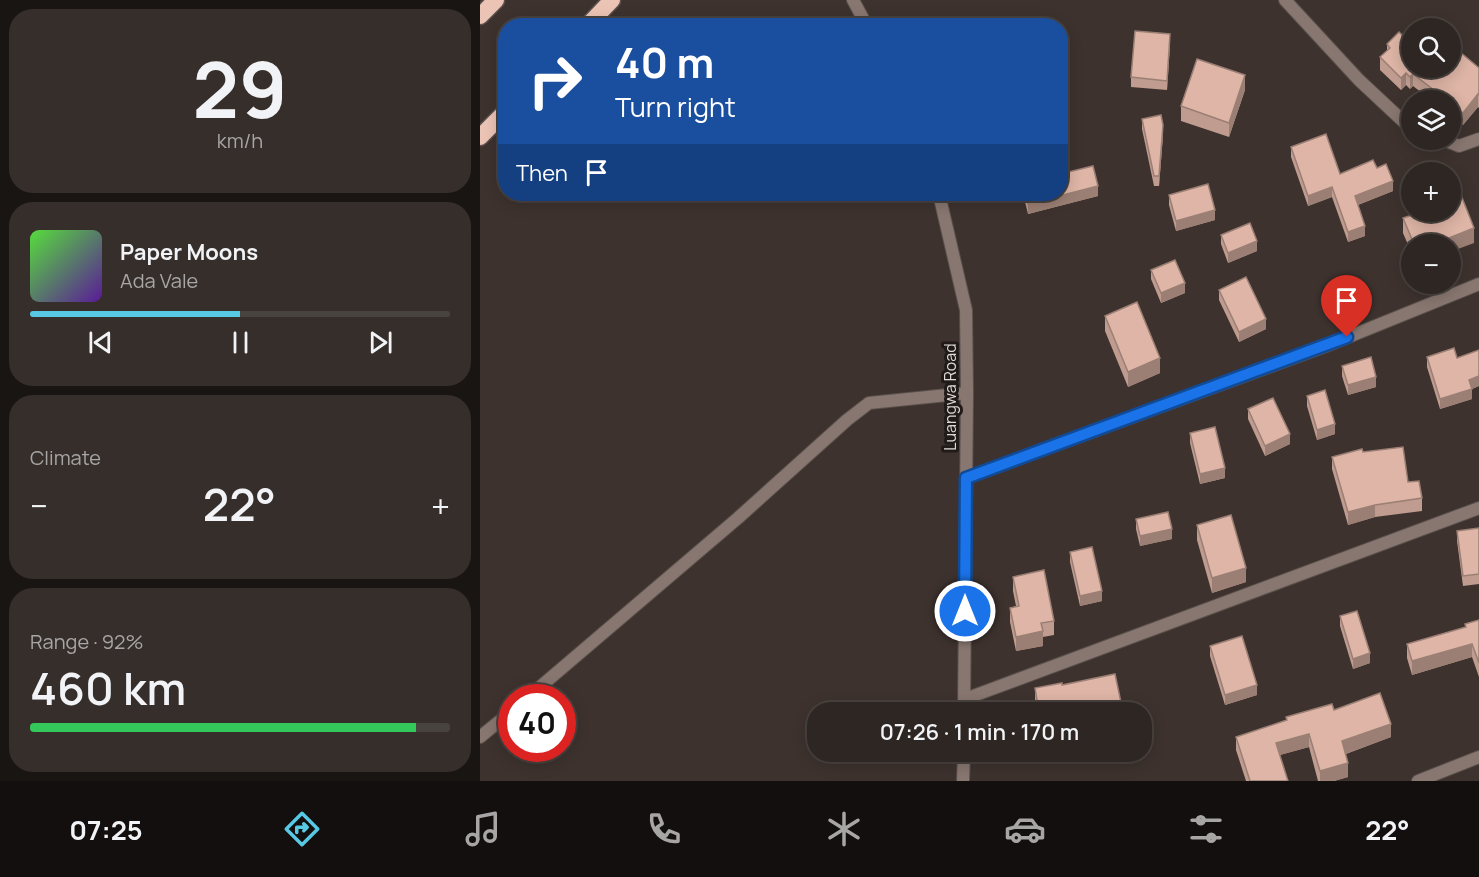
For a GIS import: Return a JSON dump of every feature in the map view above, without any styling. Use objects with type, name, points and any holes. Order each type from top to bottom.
[{"type":"highway","points":[[480,16],[496,0]]},
{"type":"highway","points":[[595,18],[612,0]]},
{"type":"highway","points":[[480,137],[498,119]]},
{"type":"street","points":[[853,0],[863,18]]},
{"type":"street","points":[[1285,0],[1359,80],[1401,118]]},
{"type":"street","points":[[1461,145],[1479,139]]},
{"type":"street","name":"Luangwa Road","points":[[941,201],[966,310],[965,702]]},
{"type":"street","points":[[966,478],[1326,346],[1479,284]]},
{"type":"street","points":[[543,684],[869,403],[967,393]]},
{"type":"street","points":[[965,699],[1479,508]]},
{"type":"street","points":[[480,737],[498,722]]},
{"type":"street","points":[[1418,781],[1479,757]]},
{"type":"street","points":[[963,781],[964,762]]},
{"type":"building","points":[[1135,31],[1170,34],[1167,81],[1131,77]]},
{"type":"building","points":[[1399,32],[1401,34],[1401,78],[1380,57],[1390,48],[1387,44]]},
{"type":"building","points":[[1461,53],[1479,68],[1479,95],[1463,113],[1461,111],[1461,90],[1434,90],[1418,78],[1461,78]]},
{"type":"building","points":[[1197,59],[1245,75],[1229,123],[1181,106]]},
{"type":"building","points":[[1161,115],[1163,125],[1159,176],[1154,176],[1142,119]]},
{"type":"building","points":[[1326,134],[1340,174],[1373,160],[1377,168],[1386,164],[1393,181],[1355,196],[1365,226],[1348,232],[1332,187],[1308,196],[1291,147]]},
{"type":"building","points":[[1093,166],[1098,186],[1068,194],[1068,172]]},
{"type":"building","points":[[1208,184],[1215,210],[1176,221],[1169,195]]},
{"type":"building","points":[[1461,195],[1474,228],[1459,234],[1410,234],[1405,222],[1461,222]]},
{"type":"building","points":[[1250,223],[1257,241],[1228,253],[1221,235]]},
{"type":"building","points":[[1175,260],[1185,283],[1161,293],[1151,270]]},
{"type":"building","points":[[1246,277],[1266,319],[1239,332],[1219,290]]},
{"type":"building","points":[[1137,302],[1160,358],[1128,372],[1105,316]]},
{"type":"building","points":[[1454,348],[1457,358],[1479,350],[1479,376],[1469,380],[1472,389],[1440,399],[1427,357]]},
{"type":"building","points":[[1371,357],[1376,377],[1348,385],[1342,366]]},
{"type":"building","points":[[1325,390],[1335,424],[1317,430],[1307,396]]},
{"type":"building","points":[[1273,398],[1290,434],[1265,446],[1248,409]]},
{"type":"building","points":[[1215,427],[1225,468],[1200,474],[1190,433]]},
{"type":"building","points":[[1403,447],[1408,482],[1419,481],[1422,498],[1375,505],[1348,512],[1332,457],[1362,449],[1363,452]]},
{"type":"building","points":[[1168,512],[1172,529],[1140,536],[1136,519]]},
{"type":"building","points":[[1231,515],[1246,568],[1212,578],[1197,525]]},
{"type":"building","points":[[1479,528],[1479,574],[1463,576],[1457,531]]},
{"type":"building","points":[[1092,547],[1102,591],[1080,596],[1070,552]]},
{"type":"building","points":[[1044,570],[1054,621],[1041,623],[1043,631],[1016,637],[1010,608],[1019,606],[1013,577]]},
{"type":"building","points":[[1357,611],[1370,653],[1353,659],[1340,616]]},
{"type":"building","points":[[1479,620],[1479,663],[1472,644],[1412,661],[1407,644],[1466,627],[1465,624]]},
{"type":"building","points":[[1242,636],[1257,685],[1225,695],[1210,646]]},
{"type":"building","points":[[1115,674],[1121,702],[1037,702],[1035,688],[1062,683],[1062,685]]},
{"type":"building","points":[[1380,693],[1391,724],[1342,741],[1348,763],[1320,771],[1309,734],[1276,743],[1288,781],[1250,781],[1236,737],[1287,720],[1286,717],[1332,704],[1334,710]]},
{"type":"route","points":[[965,611],[966,478],[1347,337]]}]
